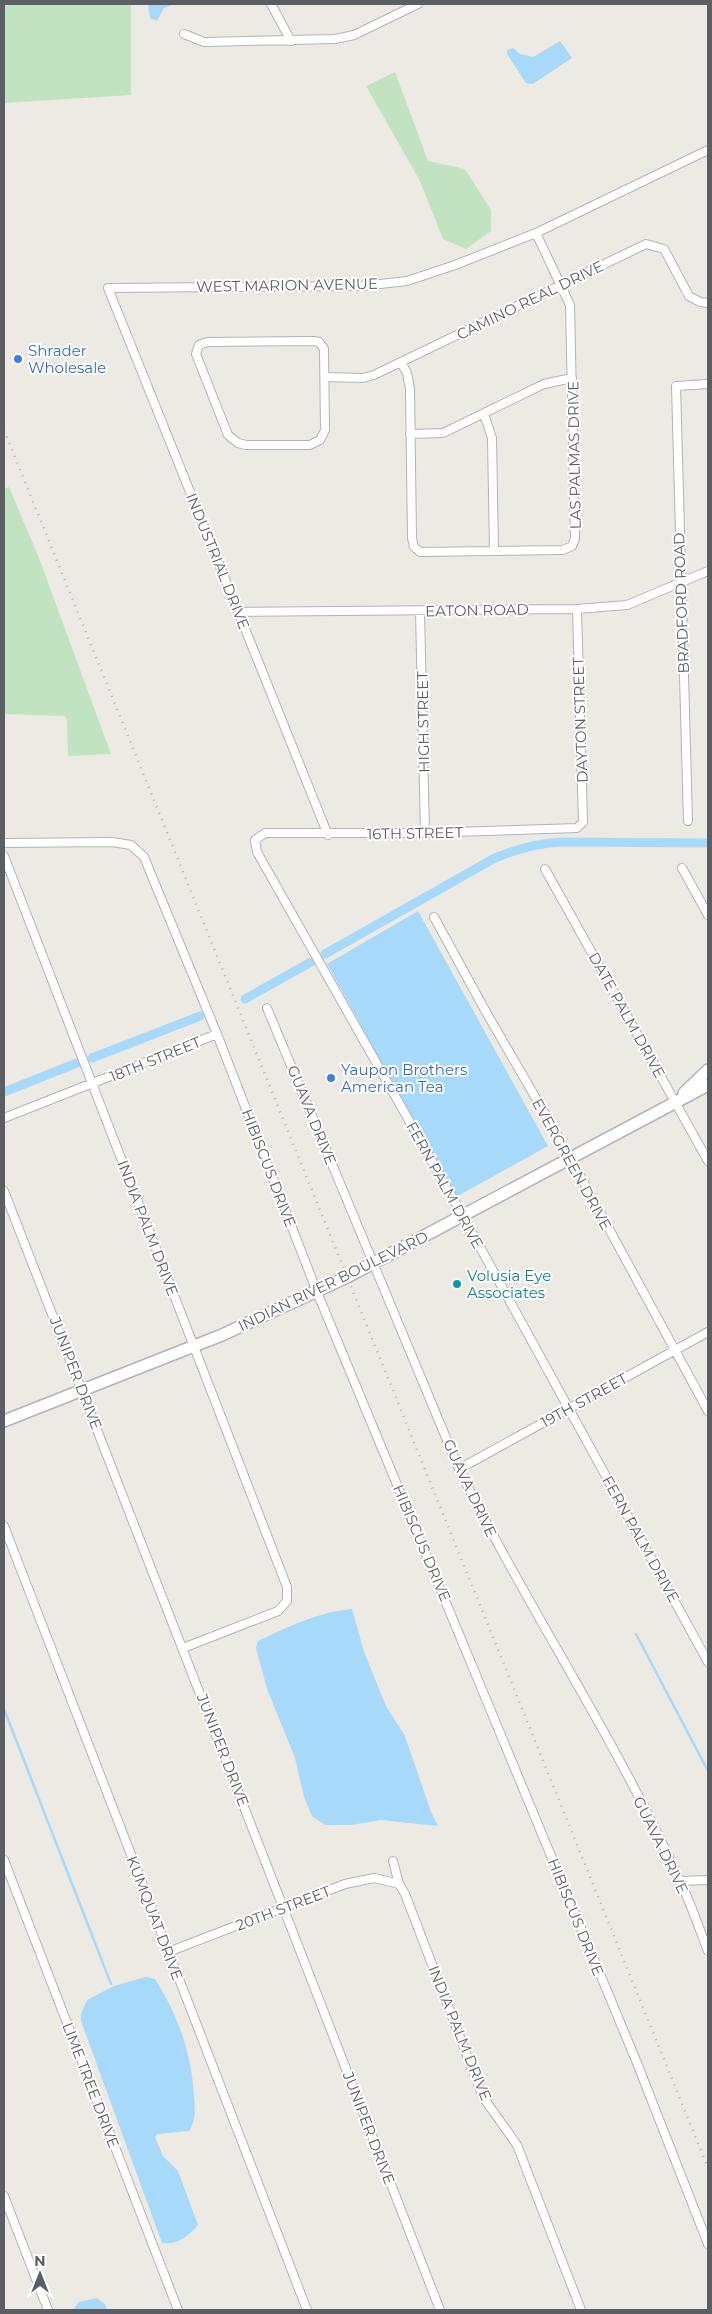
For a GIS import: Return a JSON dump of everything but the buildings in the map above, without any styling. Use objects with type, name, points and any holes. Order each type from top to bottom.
[{"type":"main road","points":[[675,1101],[708,1070]]},
{"type":"main road","points":[[675,1101],[708,1085]]},
{"type":"main road","name":"INDIAN RIVER BOULEVARD","points":[[4,1421],[194,1346],[374,1265],[675,1101]]},
{"type":"street","points":[[271,4],[291,41]]},
{"type":"street","points":[[397,4],[402,12]]},
{"type":"street","points":[[184,34],[204,42],[335,39],[354,35],[418,4]]},
{"type":"street","name":"WEST MARION AVENUE","points":[[108,288],[362,286],[397,282],[455,265],[536,233],[708,150]]},
{"type":"street","name":"LAS PALMAS DRIVE","points":[[401,362],[409,380],[414,548],[420,552],[563,550],[572,546],[576,538],[570,305],[536,233]]},
{"type":"street","name":"CAMINO REAL DRIVE","points":[[325,377],[363,378],[374,375],[646,244],[664,249],[689,296],[700,302],[708,303]]},
{"type":"street","name":"INDUSTRIAL DRIVE","points":[[108,288],[328,835]]},
{"type":"street","points":[[206,342],[320,342],[324,349],[325,377],[325,430],[320,440],[310,445],[246,445],[238,443],[228,434],[196,354],[199,345],[206,342]]},
{"type":"street","points":[[410,434],[443,433],[544,384],[572,378]]},
{"type":"street","name":"BRADFORD ROAD","points":[[688,821],[676,386],[708,384]]},
{"type":"street","points":[[484,414],[492,438],[494,550]]},
{"type":"street","name":"EATON ROAD","points":[[239,612],[577,609],[627,605],[681,584],[708,571]]},
{"type":"street","name":"DAYTON STREET","points":[[577,609],[583,822],[577,828]]},
{"type":"street","name":"HIGH STREET","points":[[420,610],[425,833]]},
{"type":"street","name":"16TH STREET","points":[[255,840],[265,834],[328,835],[577,828]]},
{"type":"street","name":"FERN PALM DRIVE","points":[[255,840],[258,852],[570,1408],[708,1662]]},
{"type":"street","name":"HIBISCUS DRIVE","points":[[4,843],[112,842],[131,845],[144,857],[218,1034],[317,1292],[637,2063],[708,2244]]},
{"type":"street","name":"INDIA PALM DRIVE","points":[[4,856],[287,1587],[287,1601],[278,1611],[183,1648]]},
{"type":"street","points":[[682,868],[708,915]]},
{"type":"street","name":"DATE PALM DRIVE","points":[[545,869],[708,1161]]},
{"type":"street","name":"EVERGREEN DRIVE","points":[[434,917],[486,1012],[570,1157],[708,1411]]},
{"type":"street","name":"GUAVA DRIVE","points":[[267,1008],[459,1469],[491,1534],[634,1787],[680,1881],[708,1951]]},
{"type":"street","name":"18TH STREET","points":[[4,1118],[218,1034]]},
{"type":"street","name":"JUNIPER DRIVE","points":[[4,1191],[440,2310]]},
{"type":"street","name":"19TH STREET","points":[[459,1469],[708,1332]]},
{"type":"street","name":"KUMQUAT DRIVE","points":[[4,1526],[307,2310]]},
{"type":"street","name":"LIME TREE DRIVE","points":[[4,1860],[178,2310]]},
{"type":"street","name":"INDIA PALM DRIVE","points":[[393,1861],[399,1884],[409,1903],[483,2097],[517,2145],[581,2310]]},
{"type":"street","name":"20TH STREET","points":[[168,1952],[345,1884],[374,1878],[399,1884]]},
{"type":"street","points":[[680,1881],[708,1880]]},
{"type":"street","points":[[4,2196],[48,2310]]},
{"type":"green space","points":[[4,4],[131,4],[131,95],[4,103]]},
{"type":"green space","points":[[395,72],[428,161],[465,169],[491,210],[491,231],[466,249],[443,239],[420,181],[366,86]]},
{"type":"green space","points":[[9,487],[39,558],[111,754],[68,756],[67,720],[65,716],[4,714],[4,489]]},
{"type":"water","points":[[148,4],[174,4],[164,8],[157,21],[150,18]]},
{"type":"water","points":[[560,41],[572,58],[533,84],[526,83],[507,54],[507,50],[513,48],[520,54],[533,57]]},
{"type":"water","points":[[418,911],[548,1146],[456,1197],[327,964]]},
{"type":"water","points":[[352,1609],[364,1652],[386,1706],[405,1736],[431,1812],[438,1826],[381,1820],[351,1825],[325,1825],[312,1816],[304,1797],[295,1758],[267,1689],[256,1648],[258,1641],[292,1626],[327,1613]]},
{"type":"water","points":[[146,1977],[155,1979],[171,2007],[187,2050],[193,2081],[195,2110],[194,2119],[189,2131],[157,2134],[155,2137],[163,2156],[178,2171],[198,2225],[182,2239],[173,2243],[162,2243],[81,2021],[81,2014],[87,2000],[114,1986]]},
{"type":"water","points":[[97,2298],[105,2304],[107,2310],[73,2310],[79,2302]]},
{"type":"waterway","points":[[325,954],[493,859],[518,849],[563,842],[708,843]]},
{"type":"waterway","points":[[245,999],[311,962]]},
{"type":"waterway","points":[[92,1058],[200,1016]]},
{"type":"waterway","points":[[4,1092],[77,1063]]},
{"type":"waterway","points":[[636,1634],[708,1771]]},
{"type":"waterway","points":[[4,1709],[111,1984]]},
{"type":"railway","points":[[4,430],[708,2168]]},
{"type":"place","name":"Shrader Wholesale","points":[[18,359]]},
{"type":"place","name":"Yaupon Brothers American Tea","points":[[331,1078]]},
{"type":"place","name":"Volusia Eye Associates","points":[[457,1284]]}]
